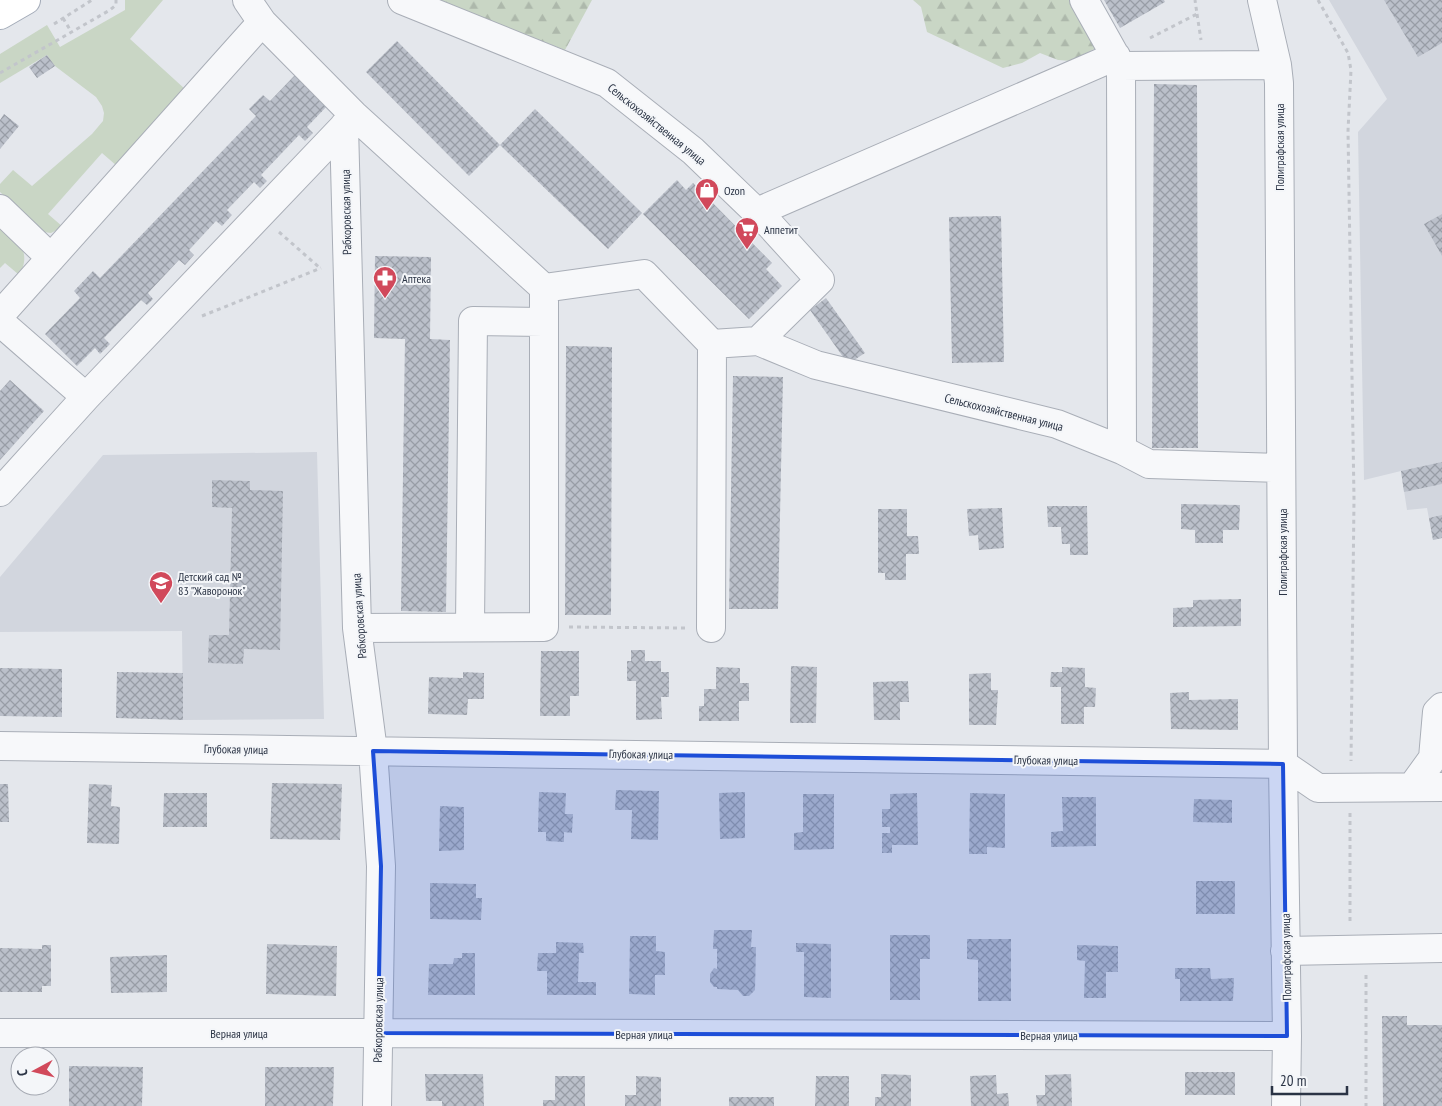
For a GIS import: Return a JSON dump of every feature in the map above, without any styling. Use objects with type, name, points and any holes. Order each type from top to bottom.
[{"type":"main road","points":[[0,15],[26,0]]},
{"type":"street","points":[[247,0],[262,22],[349,121],[544,288],[644,274],[712,344],[711,628]]},
{"type":"street","name":"Сельскохозяйственная улица","points":[[402,0],[606,83],[693,151],[757,212],[820,280],[758,341],[816,366],[1057,424],[1122,450],[1149,464],[1282,468]]},
{"type":"street","points":[[1084,0],[1118,61],[1122,450]]},
{"type":"street","name":"Полиграфская улица","points":[[1262,0],[1277,65],[1279,83],[1286,1106]]},
{"type":"street","points":[[0,315],[262,22]]},
{"type":"street","points":[[757,212],[1030,92],[1118,61],[1277,65]]},
{"type":"street","points":[[0,492],[86,396],[349,121]]},
{"type":"street","name":"Рабкоровская улица","points":[[349,121],[347,257],[357,628],[373,751],[381,866],[377,1106]]},
{"type":"street","points":[[0,209],[51,258]]},
{"type":"street","points":[[357,628],[544,627],[544,288]]},
{"type":"street","points":[[470,626],[473,321],[543,322]]},
{"type":"street","points":[[0,322],[86,396]]},
{"type":"street","points":[[712,344],[758,341]]},
{"type":"street","points":[[1412,787],[1433,758],[1437,712],[1442,707]]},
{"type":"street","name":"Глубокая улица","points":[[0,746],[1283,764]]},
{"type":"street","points":[[1283,764],[1318,788],[1442,788]]},
{"type":"street","points":[[1286,951],[1442,948]]},
{"type":"street","name":"Верная улица","points":[[0,1033],[378,1032],[1287,1036]]},
{"type":"path","points":[[54,24],[92,0]]},
{"type":"path","points":[[0,73],[72,34],[116,6],[116,0]]},
{"type":"path","points":[[1118,61],[1197,14],[1195,0]]},
{"type":"path","points":[[1318,0],[1348,53],[1351,70],[1348,131],[1354,499],[1350,788],[1366,1106]]},
{"type":"path","points":[[63,18],[72,34]]},
{"type":"path","points":[[260,215],[320,268]]},
{"type":"path","points":[[193,319],[347,257]]},
{"type":"path","points":[[544,627],[711,628]]},
{"type":"highlighted area","points":[[373,751],[1283,764],[1287,1036],[378,1033],[381,866]]},
{"type":"shaded area","points":[[1329,0],[1442,0],[1442,538],[1433,540],[1427,508],[1407,510],[1401,471],[1364,480],[1358,132],[1387,99]]},
{"type":"shaded area","name":"Детский сад № 83 \"Жаворонок\"","points":[[317,452],[324,719],[183,720],[182,631],[0,632],[0,577],[103,455]]},
{"type":"green space","points":[[125,0],[163,0],[130,39],[186,90],[117,166],[102,153],[48,214],[63,227],[51,233],[43,232],[0,192],[0,184],[13,170],[32,186],[92,134],[103,121],[104,113],[96,97],[55,66],[47,55],[0,83],[0,54],[47,25],[60,47],[125,10]]},
{"type":"green space","points":[[435,0],[592,0],[565,50]]},
{"type":"green space","points":[[913,0],[1091,0],[1113,39],[1071,61],[1058,60],[1040,53],[1022,63],[1003,68],[927,32],[921,7]]},
{"type":"green space","points":[[0,223],[22,247],[24,264],[18,274],[5,263],[0,268]]},
{"type":"building","points":[[1104,0],[1164,0],[1165,2],[1120,28]]},
{"type":"building","points":[[1384,0],[1442,0],[1442,43],[1418,57]]},
{"type":"building","points":[[397,41],[500,145],[469,176],[366,72]]},
{"type":"building","points":[[47,55],[55,66],[37,78],[29,67]]},
{"type":"building","points":[[297,73],[329,104],[307,127],[313,133],[305,141],[299,135],[261,175],[267,181],[260,188],[254,182],[227,210],[232,215],[222,226],[216,221],[189,250],[194,255],[185,265],[179,260],[148,293],[153,299],[147,305],[141,300],[104,338],[110,344],[100,354],[95,348],[77,366],[45,334],[80,298],[74,291],[93,271],[100,278],[256,116],[249,109],[263,95],[270,101]]},
{"type":"building","points":[[1154,84],[1197,85],[1198,448],[1152,448]]},
{"type":"building","points":[[535,109],[642,213],[608,249],[500,145]]},
{"type":"building","points":[[4,114],[19,126],[0,149],[0,120]]},
{"type":"building","points":[[677,180],[686,190],[693,183],[772,263],[766,269],[782,286],[749,319],[643,214]]},
{"type":"building","points":[[1442,214],[1442,256],[1424,224]]},
{"type":"building","points":[[1001,216],[1004,362],[952,363],[949,217]]},
{"type":"building","points":[[375,256],[431,257],[430,339],[450,340],[446,612],[401,611],[405,339],[374,338]]},
{"type":"building","points":[[826,298],[865,353],[848,364],[810,310]]},
{"type":"building","points":[[566,346],[612,347],[611,615],[565,615]]},
{"type":"building","points":[[733,376],[783,377],[778,609],[729,609]]},
{"type":"building","points":[[10,380],[44,411],[0,460],[0,391]]},
{"type":"building","points":[[1442,462],[1442,484],[1404,492],[1401,471]]},
{"type":"building","points":[[212,480],[250,481],[250,490],[283,491],[280,650],[244,649],[243,664],[208,663],[209,635],[229,635],[232,508],[212,507]]},
{"type":"building","points":[[1181,504],[1240,505],[1239,530],[1223,530],[1223,543],[1195,543],[1195,530],[1181,529]]},
{"type":"building","points":[[1047,506],[1087,506],[1088,555],[1070,555],[1070,544],[1062,544],[1061,527],[1048,527]]},
{"type":"building","points":[[1002,508],[1004,548],[979,550],[978,535],[969,536],[967,509]]},
{"type":"building","points":[[878,509],[907,509],[907,536],[918,536],[919,554],[906,554],[906,580],[885,580],[885,573],[878,573]]},
{"type":"building","points":[[1442,515],[1442,538],[1433,540],[1429,518]]},
{"type":"building","points":[[1241,599],[1241,626],[1173,627],[1173,608],[1193,607],[1193,600]]},
{"type":"building","points":[[631,650],[645,650],[645,661],[661,661],[661,672],[669,672],[669,697],[661,697],[662,719],[636,720],[636,681],[627,681],[627,661],[631,661]]},
{"type":"building","points":[[541,651],[579,651],[579,696],[570,696],[570,716],[540,716]]},
{"type":"building","points":[[791,666],[817,667],[816,723],[790,723]]},
{"type":"building","points":[[716,667],[740,668],[740,683],[749,683],[749,701],[739,701],[739,721],[699,721],[699,706],[704,706],[704,689],[716,689]]},
{"type":"building","points":[[1062,667],[1085,668],[1085,687],[1096,688],[1095,707],[1084,707],[1084,724],[1061,724],[1061,687],[1050,687],[1051,672],[1062,672]]},
{"type":"building","points":[[0,668],[62,669],[62,717],[0,716]]},
{"type":"building","points":[[117,672],[183,673],[183,720],[116,718]]},
{"type":"building","points":[[463,672],[484,673],[484,699],[468,699],[467,715],[428,714],[429,677],[463,678]]},
{"type":"building","points":[[991,673],[991,690],[998,690],[996,725],[969,725],[969,674]]},
{"type":"building","points":[[908,681],[909,702],[900,702],[900,720],[874,720],[873,682]]},
{"type":"building","points":[[1189,692],[1189,700],[1238,699],[1238,730],[1171,729],[1170,693]]},
{"type":"building","points":[[272,783],[342,784],[340,840],[270,839]]},
{"type":"building","points":[[0,784],[8,784],[9,822],[0,822]]},
{"type":"building","points":[[89,784],[112,785],[111,806],[120,807],[119,844],[87,843]]},
{"type":"building","points":[[616,790],[659,791],[658,840],[631,839],[632,810],[615,810]]},
{"type":"building","points":[[539,792],[566,793],[565,814],[573,814],[572,833],[564,832],[564,842],[546,841],[546,832],[538,832]]},
{"type":"building","points":[[745,792],[745,838],[720,839],[719,793]]},
{"type":"building","points":[[164,793],[207,793],[207,827],[163,827]]},
{"type":"building","points":[[917,793],[918,845],[892,845],[892,853],[882,853],[882,833],[890,833],[890,827],[882,827],[882,809],[890,809],[890,794]]},
{"type":"building","points":[[970,793],[1005,794],[1005,848],[987,847],[987,854],[969,854]]},
{"type":"building","points":[[803,794],[834,794],[834,849],[794,850],[794,833],[803,832]]},
{"type":"building","points":[[1062,797],[1096,797],[1096,846],[1051,847],[1051,832],[1063,831]]},
{"type":"building","points":[[1194,799],[1232,800],[1232,823],[1193,822]]},
{"type":"building","points":[[440,806],[464,807],[464,850],[439,851]]},
{"type":"building","points":[[1196,881],[1235,881],[1235,914],[1196,914]]},
{"type":"building","points":[[430,883],[476,884],[476,898],[482,898],[481,920],[430,919]]},
{"type":"building","points":[[714,930],[752,930],[751,947],[756,947],[755,990],[749,996],[743,996],[738,990],[717,989],[710,982],[710,974],[714,968],[717,969],[717,949],[713,949]]},
{"type":"building","points":[[890,935],[930,935],[930,959],[920,959],[920,1000],[890,1000]]},
{"type":"building","points":[[630,936],[656,936],[656,951],[665,952],[665,975],[655,975],[655,995],[629,994]]},
{"type":"building","points":[[967,939],[1011,939],[1011,1001],[978,1001],[978,960],[967,959]]},
{"type":"building","points":[[556,942],[583,943],[584,953],[579,953],[578,982],[596,982],[596,995],[547,995],[547,971],[537,971],[538,953],[556,953]]},
{"type":"building","points":[[796,943],[831,944],[831,998],[804,997],[804,952],[796,952]]},
{"type":"building","points":[[267,944],[337,946],[336,996],[266,994]]},
{"type":"building","points":[[42,945],[51,945],[51,986],[42,986],[42,992],[0,992],[0,948],[42,949]]},
{"type":"building","points":[[1077,945],[1118,946],[1118,972],[1106,972],[1106,998],[1084,998],[1085,961],[1077,960]]},
{"type":"building","points":[[462,953],[475,953],[475,995],[428,995],[429,964],[453,964],[454,958],[462,958]]},
{"type":"building","points":[[167,955],[167,992],[111,993],[110,957]]},
{"type":"building","points":[[1175,968],[1210,968],[1211,979],[1234,978],[1233,1001],[1180,1001],[1180,979],[1175,979]]},
{"type":"building","points":[[1382,1016],[1407,1016],[1407,1025],[1442,1025],[1442,1106],[1383,1106]]},
{"type":"building","points":[[69,1066],[143,1067],[142,1106],[69,1106]]},
{"type":"building","points":[[265,1067],[334,1067],[333,1106],[265,1106]]},
{"type":"building","points":[[1185,1072],[1235,1072],[1235,1095],[1185,1095]]},
{"type":"building","points":[[425,1074],[483,1074],[484,1106],[442,1106],[442,1101],[426,1101]]},
{"type":"building","points":[[881,1074],[911,1075],[911,1106],[875,1106],[875,1097],[881,1097]]},
{"type":"building","points":[[1071,1074],[1072,1106],[1037,1106],[1036,1095],[1045,1095],[1045,1075]]},
{"type":"building","points":[[996,1075],[997,1094],[1008,1093],[1009,1106],[971,1106],[970,1076]]},
{"type":"building","points":[[555,1076],[585,1076],[585,1106],[543,1106],[543,1100],[555,1100]]},
{"type":"building","points":[[636,1076],[661,1077],[661,1106],[625,1106],[625,1095],[636,1095]]},
{"type":"building","points":[[816,1076],[849,1076],[849,1106],[815,1106]]},
{"type":"building","points":[[729,1097],[774,1097],[774,1106],[729,1106]]},
{"type":"place","name":"Ozon","points":[[707,211]]},
{"type":"place","name":"Аппетит","points":[[747,250]]},
{"type":"place","name":"Аптека","points":[[385,299]]},
{"type":"place","name":"Детский сад № 83 \"Жаворонок\"","points":[[161,604]]}]
